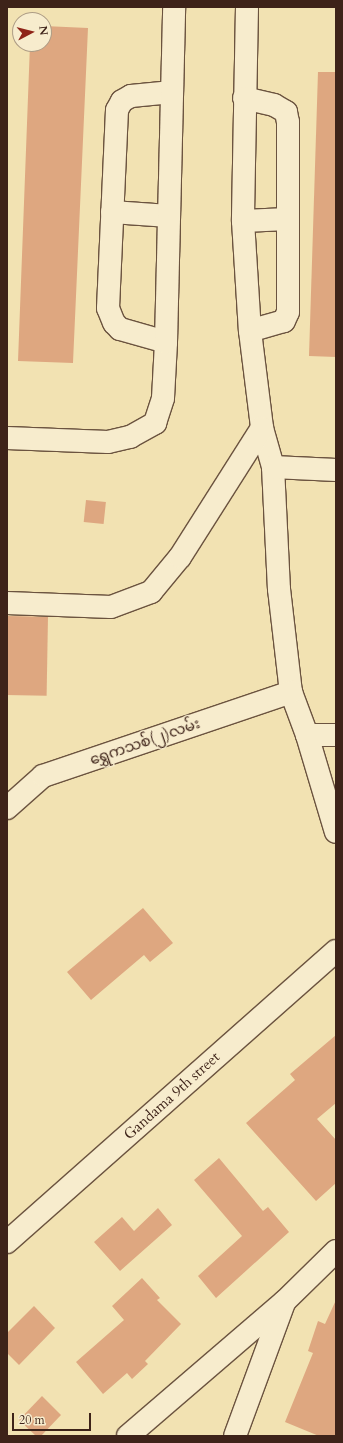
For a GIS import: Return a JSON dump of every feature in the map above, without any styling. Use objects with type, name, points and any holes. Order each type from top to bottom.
[{"type":"street","points":[[7,438],[108,442],[130,437],[155,423],[163,398],[166,342],[174,7]]},
{"type":"street","points":[[247,7],[244,98],[243,221],[250,330],[262,428],[273,468],[279,589],[292,692],[307,735],[336,832]]},
{"type":"street","points":[[166,342],[120,328],[114,323],[108,308],[117,110],[122,101],[131,96],[172,92]]},
{"type":"street","points":[[244,98],[274,105],[286,112],[288,122],[288,312],[284,321],[250,330]]},
{"type":"street","points":[[112,212],[169,216]]},
{"type":"street","points":[[243,221],[288,219]]},
{"type":"street","points":[[7,603],[111,607],[151,592],[180,556],[262,428]]},
{"type":"street","points":[[273,468],[336,470]]},
{"type":"street","name":"ရွှေကသစ်(၂)လမ်း","points":[[7,808],[43,776],[292,692]]},
{"type":"street","points":[[307,735],[336,735]]},
{"type":"street","name":"Gandama 9th street","points":[[7,1242],[336,951]]},
{"type":"street","points":[[128,1436],[284,1302],[336,1251]]},
{"type":"street","points":[[235,1436],[284,1302]]},
{"type":"building","points":[[52,26],[88,28],[73,363],[18,361],[30,52],[52,52]]},
{"type":"building","points":[[318,72],[336,72],[336,357],[309,356]]},
{"type":"building","points":[[86,500],[106,502],[104,524],[84,522]]},
{"type":"building","points":[[7,616],[48,617],[47,696],[7,695]]},
{"type":"building","points":[[143,908],[173,943],[150,962],[144,955],[91,1000],[67,972]]},
{"type":"building","points":[[336,1035],[336,1103],[317,1119],[336,1140],[336,1183],[316,1201],[246,1123],[295,1080],[290,1074]]},
{"type":"building","points":[[219,1158],[263,1211],[268,1207],[289,1232],[216,1298],[198,1276],[242,1236],[194,1180]]},
{"type":"building","points":[[158,1208],[172,1225],[120,1271],[94,1242],[122,1217],[134,1231]]},
{"type":"building","points":[[142,1278],[160,1298],[157,1300],[181,1324],[145,1361],[148,1364],[132,1379],[127,1373],[103,1394],[76,1362],[124,1320],[112,1306]]},
{"type":"building","points":[[336,1300],[336,1436],[319,1436],[285,1422],[313,1353],[308,1351],[318,1321],[325,1324]]},
{"type":"building","points":[[34,1306],[55,1328],[19,1365],[7,1353],[7,1333]]},
{"type":"building","points":[[42,1396],[61,1415],[41,1436],[36,1436],[19,1420]]}]
